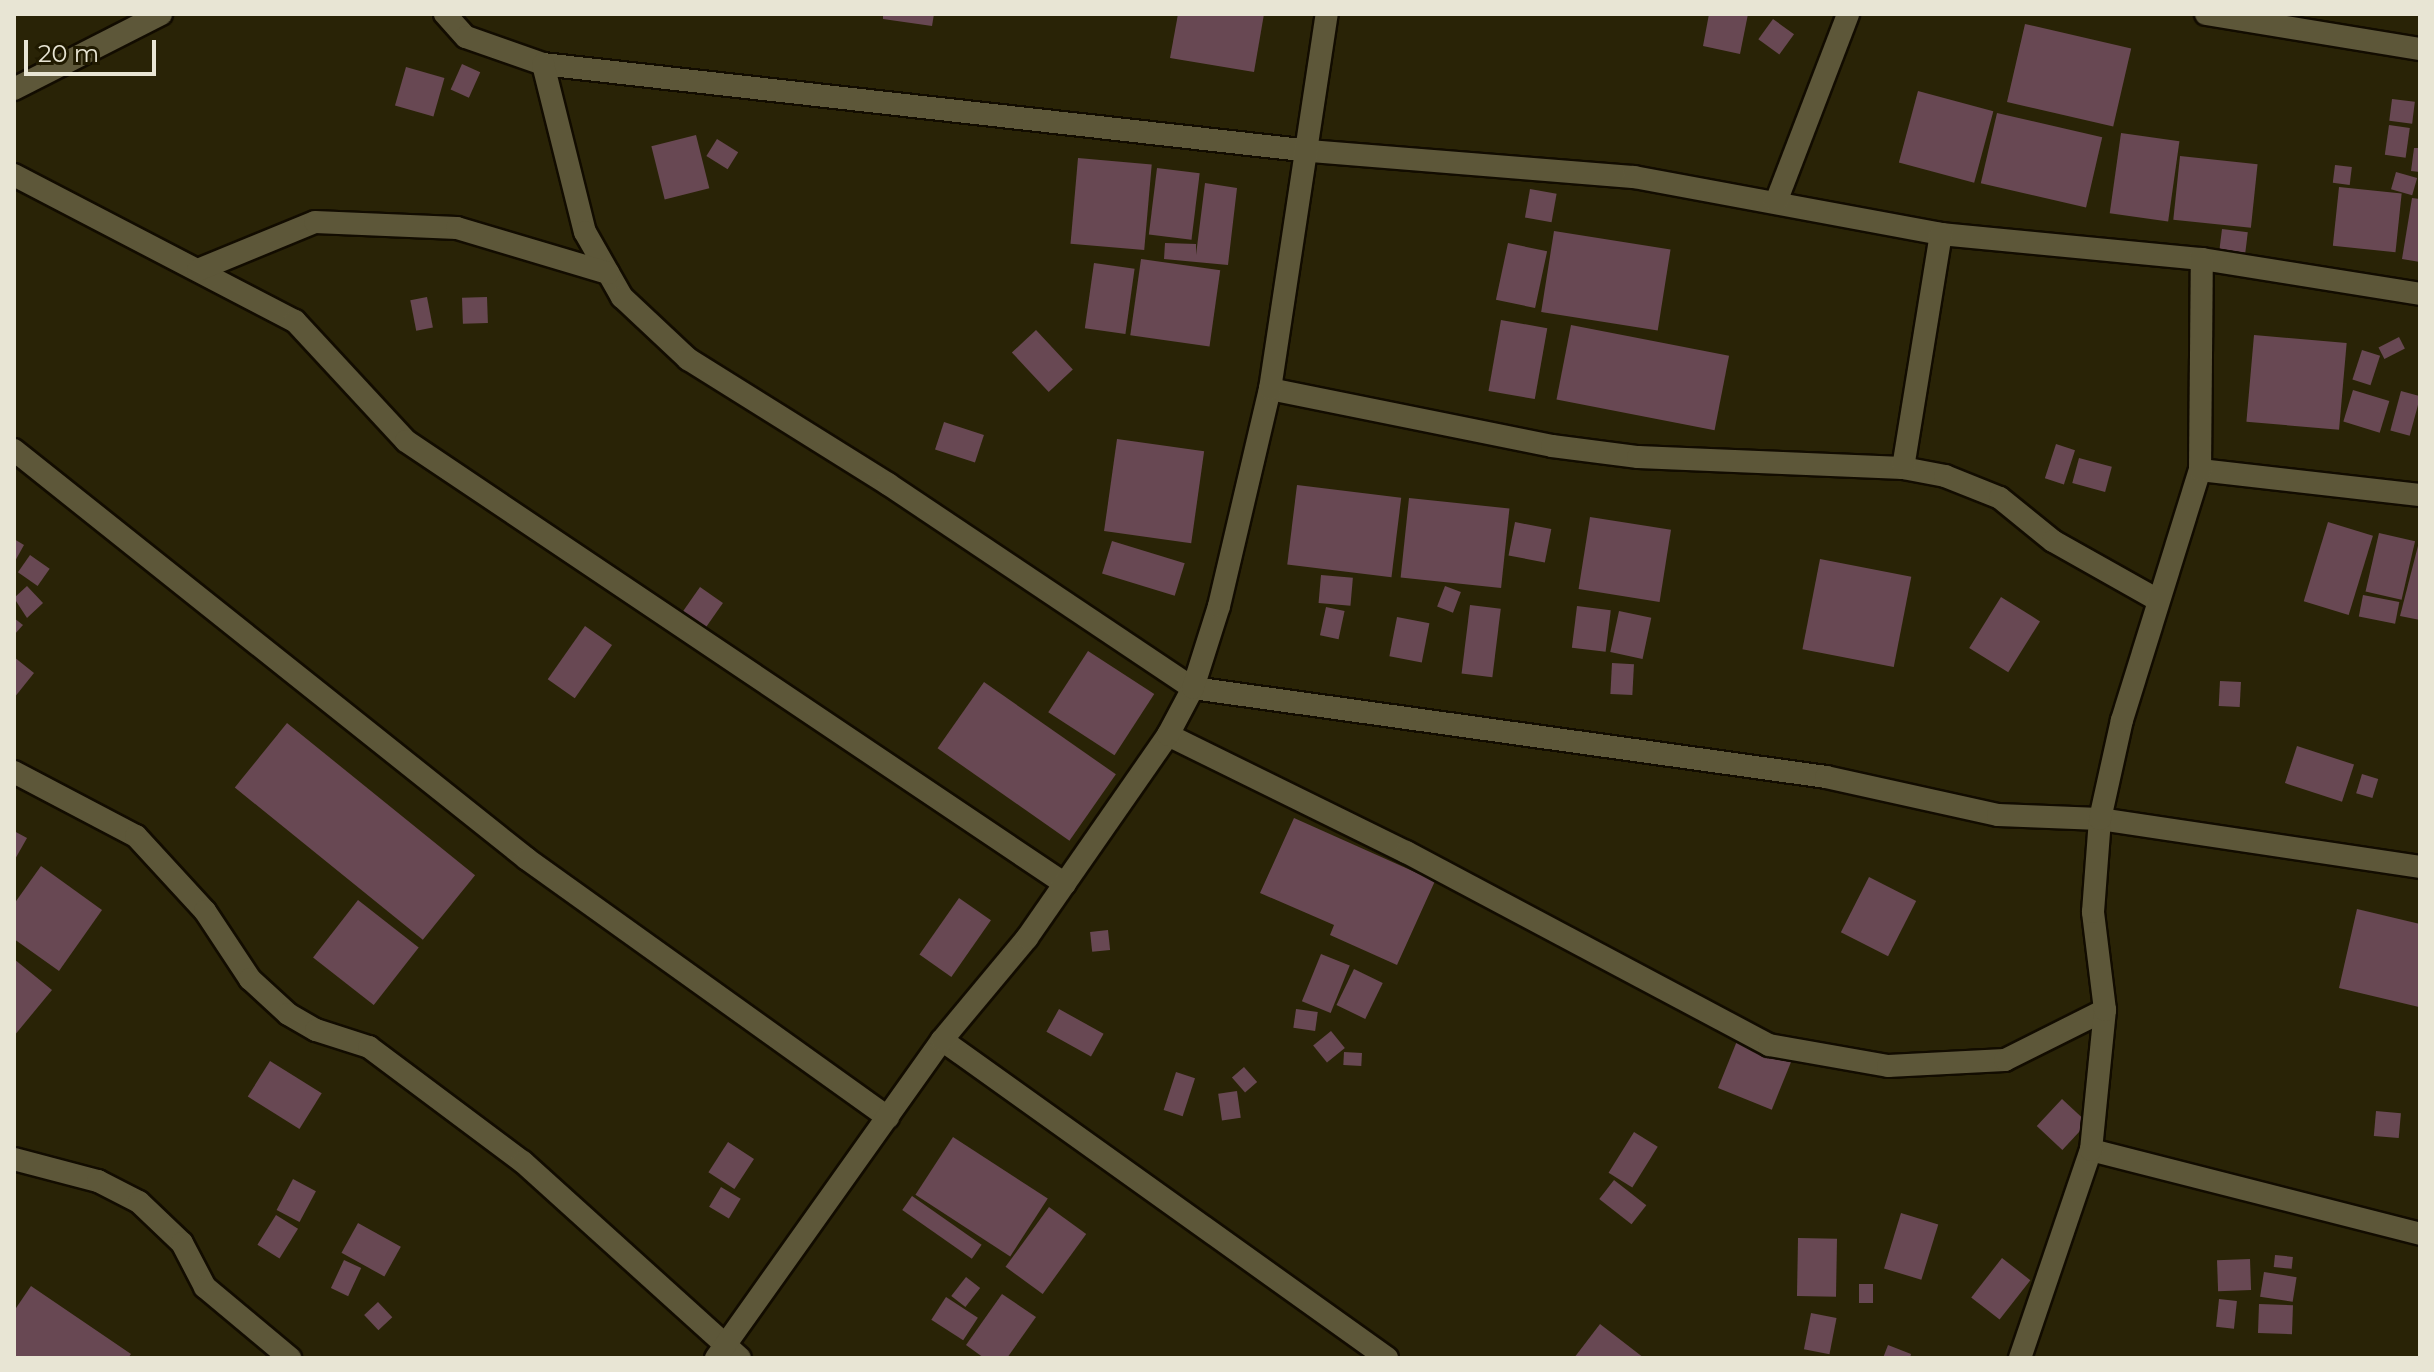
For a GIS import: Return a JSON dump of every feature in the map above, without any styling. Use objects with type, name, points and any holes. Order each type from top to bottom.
[{"type":"street","points":[[14,89],[161,14]]},
{"type":"street","points":[[445,14],[466,37],[543,64],[1310,151],[1634,177],[1941,234],[2202,259],[2420,294]]},
{"type":"street","points":[[14,772],[136,836],[205,911],[250,979],[288,1014],[316,1030],[369,1047],[523,1162],[728,1353],[942,1040],[1065,884],[1168,735],[1193,688],[1219,606],[1270,389],[1310,151],[1327,14]]},
{"type":"street","points":[[1776,202],[1848,14]]},
{"type":"street","points":[[2206,14],[2420,49]]},
{"type":"street","points":[[543,64],[585,232],[622,297],[688,359],[888,484],[1193,688],[1826,777],[1998,815],[2100,819],[2420,867]]},
{"type":"street","points":[[14,175],[295,321],[406,441],[1065,884]]},
{"type":"street","points":[[198,270],[315,222],[457,228],[608,273]]},
{"type":"street","points":[[1903,468],[1941,234]]},
{"type":"street","points":[[2020,1358],[2091,1150],[2105,1010],[2093,912],[2100,819],[2156,599],[2200,470],[2202,259]]},
{"type":"street","points":[[1270,389],[1566,448],[1638,457],[1903,468],[1945,476],[2000,498],[2053,541],[2156,599]]},
{"type":"street","points":[[14,450],[527,859],[888,1117]]},
{"type":"street","points":[[2200,470],[2420,495]]},
{"type":"street","points":[[1168,735],[1406,852],[1769,1045],[1888,1066],[2005,1060],[2105,1010]]},
{"type":"street","points":[[942,1040],[1387,1358]]},
{"type":"street","points":[[2091,1150],[2420,1234]]},
{"type":"street","points":[[14,1159],[98,1181],[139,1202],[182,1243],[205,1287],[290,1358]]},
{"type":"building","points":[[883,14],[934,14],[932,26],[883,19]]},
{"type":"building","points":[[1178,14],[1264,14],[1254,72],[1170,58]]},
{"type":"building","points":[[1709,14],[1748,14],[1740,54],[1703,46]]},
{"type":"building","points":[[1773,19],[1794,34],[1779,55],[1758,39]]},
{"type":"building","points":[[2025,24],[2131,49],[2113,126],[2007,102]]},
{"type":"building","points":[[462,64],[480,72],[469,98],[451,90]]},
{"type":"building","points":[[406,67],[444,78],[433,116],[395,105]]},
{"type":"building","points":[[1918,91],[1993,111],[1974,183],[1899,162]]},
{"type":"building","points":[[2392,99],[2415,102],[2412,124],[2389,121]]},
{"type":"building","points":[[1997,113],[2102,137],[2086,207],[1981,183]]},
{"type":"building","points":[[2389,125],[2410,128],[2406,158],[2385,155]]},
{"type":"building","points":[[2121,133],[2179,141],[2168,221],[2110,213]]},
{"type":"building","points":[[696,135],[709,188],[665,199],[651,146]]},
{"type":"building","points":[[717,139],[738,152],[728,169],[706,156]]},
{"type":"building","points":[[2414,148],[2420,148],[2420,172],[2411,171]]},
{"type":"building","points":[[2180,156],[2258,164],[2251,228],[2173,220]]},
{"type":"building","points":[[1078,158],[1152,164],[1144,250],[1071,244]]},
{"type":"building","points":[[2335,165],[2352,167],[2350,185],[2333,183]]},
{"type":"building","points":[[1157,168],[1200,173],[1192,240],[1149,235]]},
{"type":"building","points":[[2396,172],[2417,178],[2412,195],[2391,189]]},
{"type":"building","points":[[1205,183],[1237,188],[1228,265],[1164,259],[1165,243],[1196,244],[1196,255]]},
{"type":"building","points":[[2339,187],[2402,194],[2395,252],[2333,246]]},
{"type":"building","points":[[1530,189],[1557,194],[1552,222],[1525,218]]},
{"type":"building","points":[[2412,198],[2420,199],[2420,262],[2402,259]]},
{"type":"building","points":[[2222,229],[2248,232],[2245,259],[2219,256]]},
{"type":"building","points":[[1554,231],[1671,249],[1658,330],[1541,312]]},
{"type":"building","points":[[1508,243],[1547,251],[1535,308],[1496,300]]},
{"type":"building","points":[[1141,259],[1220,270],[1210,346],[1130,335]]},
{"type":"building","points":[[1094,263],[1135,269],[1125,334],[1085,328]]},
{"type":"building","points":[[427,297],[433,327],[416,331],[410,300]]},
{"type":"building","points":[[487,297],[488,323],[463,324],[462,298]]},
{"type":"building","points":[[1501,320],[1547,328],[1535,399],[1488,391]]},
{"type":"building","points":[[1571,325],[1729,356],[1715,430],[1556,400]]},
{"type":"building","points":[[1036,330],[1073,369],[1049,392],[1012,353]]},
{"type":"building","points":[[2254,335],[2347,343],[2339,430],[2246,422]]},
{"type":"building","points":[[2399,337],[2405,349],[2384,359],[2379,347]]},
{"type":"building","points":[[2362,350],[2380,356],[2370,385],[2352,379]]},
{"type":"building","points":[[2353,390],[2389,401],[2380,433],[2343,422]]},
{"type":"building","points":[[2401,391],[2420,396],[2410,436],[2390,431]]},
{"type":"building","points":[[944,422],[984,435],[975,463],[935,450]]},
{"type":"building","points":[[1117,439],[1204,451],[1191,543],[1104,531]]},
{"type":"building","points":[[2056,444],[2075,450],[2064,484],[2045,478]]},
{"type":"building","points":[[2079,458],[2112,467],[2105,492],[2072,483]]},
{"type":"building","points":[[1297,485],[1401,498],[1391,577],[1287,564]]},
{"type":"building","points":[[1409,498],[1509,509],[1501,588],[1401,578]]},
{"type":"building","points":[[1590,517],[1671,530],[1660,602],[1579,589]]},
{"type":"building","points":[[1515,522],[1551,529],[1545,562],[1509,555]]},
{"type":"building","points":[[2328,522],[2373,536],[2349,615],[2304,601]]},
{"type":"building","points":[[2379,533],[2415,541],[2402,600],[2366,591]]},
{"type":"building","points":[[2420,538],[2420,620],[2400,616]]},
{"type":"building","points":[[14,539],[24,545],[14,563]]},
{"type":"building","points":[[1112,541],[1185,563],[1175,596],[1102,574]]},
{"type":"building","points":[[30,555],[50,569],[38,586],[18,572]]},
{"type":"building","points":[[1820,559],[1911,577],[1894,667],[1802,649]]},
{"type":"building","points":[[1321,575],[1353,578],[1350,606],[1319,603]]},
{"type":"building","points":[[27,586],[43,603],[27,618],[14,598]]},
{"type":"building","points":[[1445,586],[1461,592],[1453,613],[1437,607]]},
{"type":"building","points":[[700,587],[723,603],[705,629],[682,613]]},
{"type":"building","points":[[2363,595],[2399,602],[2395,624],[2359,617]]},
{"type":"building","points":[[2001,597],[2040,621],[2008,672],[1969,648]]},
{"type":"building","points":[[1470,605],[1501,609],[1492,677],[1462,673]]},
{"type":"building","points":[[1577,606],[1611,610],[1606,652],[1572,648]]},
{"type":"building","points":[[1326,607],[1345,611],[1339,639],[1320,635]]},
{"type":"building","points":[[1619,611],[1651,618],[1643,659],[1610,652]]},
{"type":"building","points":[[1397,617],[1429,623],[1422,663],[1389,656]]},
{"type":"building","points":[[14,618],[23,625],[14,635]]},
{"type":"building","points":[[585,626],[612,645],[575,698],[548,679]]},
{"type":"building","points":[[1088,651],[1154,694],[1114,755],[1048,712]]},
{"type":"building","points":[[14,657],[34,673],[14,698]]},
{"type":"building","points":[[1612,663],[1634,664],[1632,695],[1610,694]]},
{"type":"building","points":[[2220,681],[2241,682],[2240,707],[2219,706]]},
{"type":"building","points":[[984,682],[1116,774],[1069,841],[938,748]]},
{"type":"building","points":[[287,723],[475,875],[423,940],[235,788]]},
{"type":"building","points":[[2297,746],[2354,765],[2342,802],[2285,783]]},
{"type":"building","points":[[2362,774],[2378,779],[2372,798],[2356,793]]},
{"type":"building","points":[[1294,818],[1435,881],[1397,965],[1330,935],[1334,925],[1260,893]]},
{"type":"building","points":[[14,831],[27,838],[14,861]]},
{"type":"building","points":[[41,866],[102,910],[59,971],[14,939],[14,904]]},
{"type":"building","points":[[1869,877],[1916,901],[1888,956],[1841,932]]},
{"type":"building","points":[[959,898],[991,920],[951,977],[919,955]]},
{"type":"building","points":[[358,900],[419,947],[374,1005],[313,958]]},
{"type":"building","points":[[2357,909],[2420,924],[2419,1007],[2339,988]]},
{"type":"building","points":[[1108,930],[1110,950],[1092,952],[1090,932]]},
{"type":"building","points":[[1321,954],[1350,966],[1331,1013],[1302,1001]]},
{"type":"building","points":[[14,959],[52,990],[14,1036]]},
{"type":"building","points":[[1354,969],[1383,983],[1365,1019],[1336,1005]]},
{"type":"building","points":[[1059,1009],[1104,1034],[1091,1056],[1046,1032]]},
{"type":"building","points":[[1296,1009],[1318,1012],[1315,1031],[1293,1028]]},
{"type":"building","points":[[1331,1031],[1345,1048],[1327,1063],[1313,1045]]},
{"type":"building","points":[[1739,1036],[1793,1058],[1772,1110],[1718,1088]]},
{"type":"building","points":[[1344,1052],[1362,1053],[1361,1066],[1343,1065]]},
{"type":"building","points":[[270,1061],[322,1093],[299,1129],[248,1097]]},
{"type":"building","points":[[1244,1067],[1257,1082],[1245,1093],[1232,1077]]},
{"type":"building","points":[[1176,1072],[1195,1078],[1183,1116],[1164,1110]]},
{"type":"building","points":[[1237,1091],[1241,1118],[1222,1120],[1218,1094]]},
{"type":"building","points":[[2062,1099],[2088,1123],[2062,1150],[2037,1126]]},
{"type":"building","points":[[2376,1111],[2401,1113],[2399,1138],[2374,1136]]},
{"type":"building","points":[[1634,1132],[1658,1147],[1632,1188],[1609,1173]]},
{"type":"building","points":[[953,1137],[1048,1199],[1010,1256],[915,1195]]},
{"type":"building","points":[[728,1142],[754,1159],[734,1189],[708,1172]]},
{"type":"building","points":[[293,1179],[316,1191],[300,1222],[277,1210]]},
{"type":"building","points":[[1614,1180],[1646,1205],[1632,1224],[1599,1199]]},
{"type":"building","points":[[721,1187],[741,1199],[729,1219],[709,1207]]},
{"type":"building","points":[[912,1196],[982,1245],[972,1259],[902,1210]]},
{"type":"building","points":[[1049,1207],[1086,1234],[1043,1294],[1006,1267]]},
{"type":"building","points":[[1901,1213],[1938,1224],[1921,1280],[1884,1268]]},
{"type":"building","points":[[276,1215],[298,1229],[280,1258],[257,1245]]},
{"type":"building","points":[[358,1223],[401,1247],[384,1276],[342,1253]]},
{"type":"building","points":[[1798,1238],[1837,1239],[1836,1297],[1797,1296]]},
{"type":"building","points":[[2275,1255],[2293,1257],[2292,1269],[2274,1267]]},
{"type":"building","points":[[2002,1258],[2030,1280],[2000,1320],[1971,1297]]},
{"type":"building","points":[[2250,1259],[2251,1290],[2218,1291],[2217,1260]]},
{"type":"building","points":[[344,1260],[361,1268],[348,1296],[331,1288]]},
{"type":"building","points":[[2264,1272],[2297,1277],[2293,1302],[2260,1297]]},
{"type":"building","points":[[966,1277],[980,1288],[965,1307],[951,1296]]},
{"type":"building","points":[[1859,1284],[1873,1284],[1873,1303],[1859,1303]]},
{"type":"building","points":[[31,1286],[131,1354],[128,1358],[14,1358],[14,1311]]},
{"type":"building","points":[[1002,1294],[1036,1317],[1007,1358],[984,1358],[966,1345]]},
{"type":"building","points":[[946,1297],[978,1318],[963,1340],[931,1320]]},
{"type":"building","points":[[2219,1299],[2237,1301],[2234,1329],[2216,1327]]},
{"type":"building","points":[[378,1302],[392,1317],[378,1330],[364,1315]]},
{"type":"building","points":[[2259,1304],[2293,1305],[2292,1334],[2258,1333]]},
{"type":"building","points":[[1811,1313],[1837,1318],[1829,1354],[1804,1349]]},
{"type":"building","points":[[1600,1324],[1644,1358],[1574,1358]]},
{"type":"building","points":[[1888,1345],[1911,1354],[1910,1358],[1883,1358]]}]
